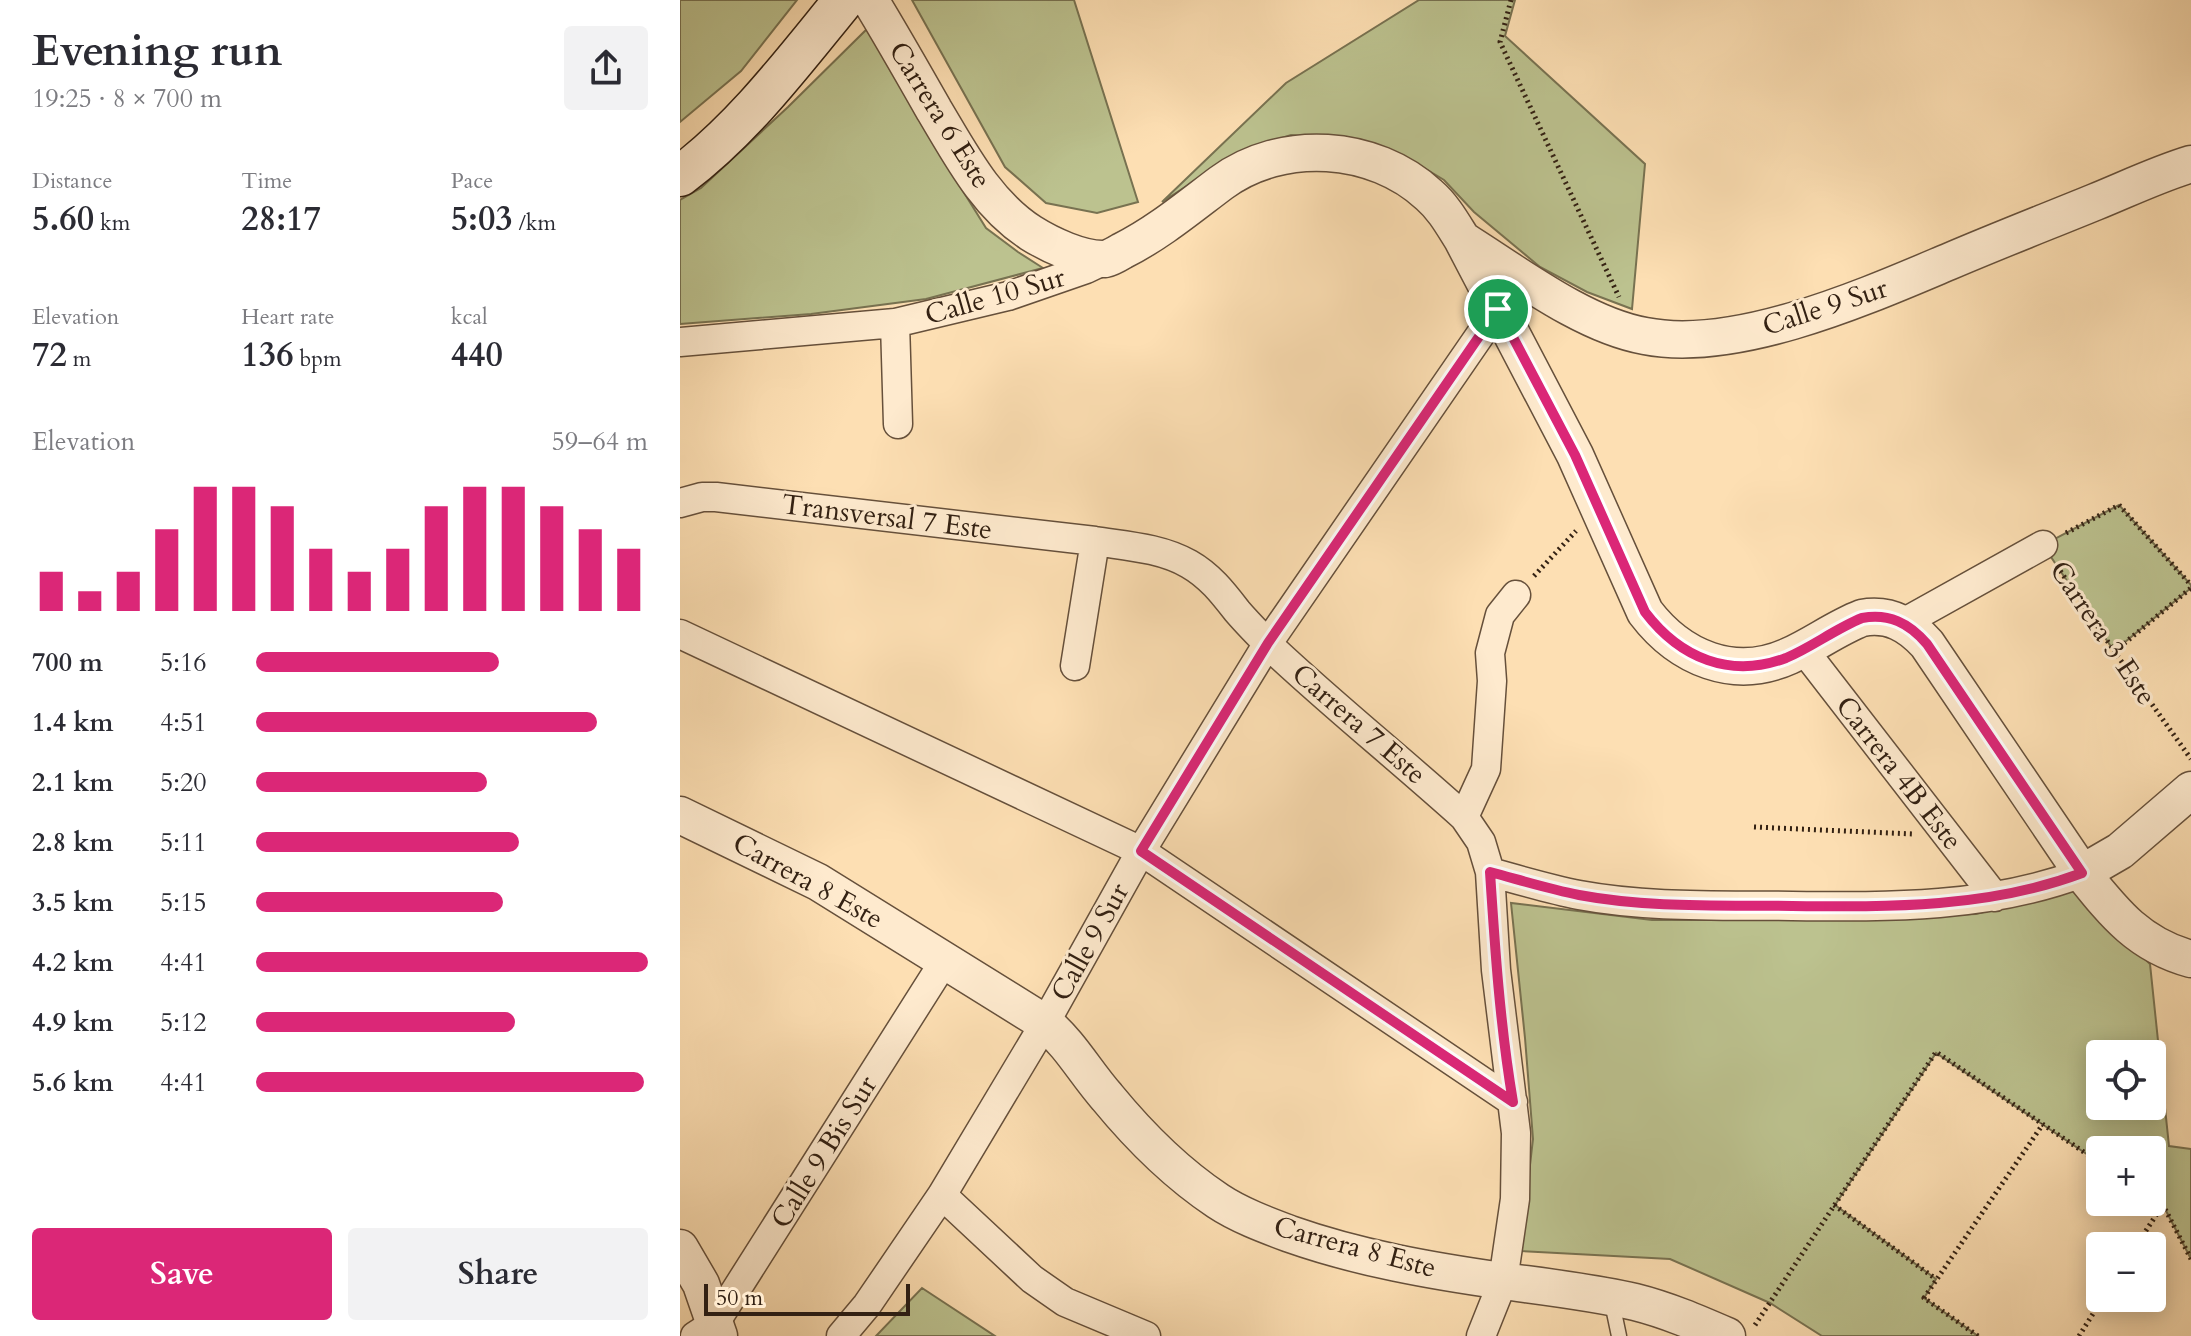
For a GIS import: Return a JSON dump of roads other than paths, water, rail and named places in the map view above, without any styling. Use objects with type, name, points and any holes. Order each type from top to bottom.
[{"type":"main road","points":[[680,176],[729,134],[844,0]]},
{"type":"street","name":"Carrera 6 Este","points":[[870,0],[962,158],[985,191],[1009,217],[1054,246],[1107,259]]},
{"type":"street","name":"Calle 10 Sur","points":[[680,342],[895,323],[1020,292],[1107,259],[1155,232],[1224,180],[1250,165],[1278,156],[1328,152],[1359,158],[1411,180],[1431,196],[1447,215],[1575,455],[1645,612],[1678,646],[1699,658],[1719,663],[1756,665],[1780,660],[1862,618],[1889,617],[1903,623]]},
{"type":"street","name":"Calle 9 Sur","points":[[1462,239],[1579,312],[1612,327],[1644,336],[1708,338],[1751,331],[1868,296],[2191,164]]},
{"type":"street","name":"Calle 9 Sur","points":[[841,1336],[867,1305],[942,1195],[1045,1023],[1141,851],[1268,643],[1498,309]]},
{"type":"street","points":[[895,323],[898,424]]},
{"type":"street","name":"Transversal 7 Este","points":[[680,503],[716,497],[1095,541]]},
{"type":"street","points":[[1075,666],[1095,541]]},
{"type":"street","name":"Carrera 7 Este","points":[[1095,541],[1161,552],[1189,564],[1217,586],[1268,643],[1464,817],[1481,842],[1490,872],[1497,985],[1513,1102],[1517,1170],[1503,1281],[1481,1336]]},
{"type":"street","points":[[2043,545],[1903,623],[1927,644],[2082,873],[2109,907],[2137,934],[2190,962]]},
{"type":"street","points":[[1464,817],[1486,769],[1492,681],[1490,653],[1500,615],[1516,595]]},
{"type":"street","points":[[680,634],[1141,851],[1513,1102]]},
{"type":"street","name":"Carrera 4B Este","points":[[1803,649],[1995,897]]},
{"type":"street","points":[[1490,872],[1580,895],[1665,903],[1871,907],[1952,903],[2027,890],[2082,873],[2120,851],[2191,790]]},
{"type":"street","name":"Carrera 8 Este","points":[[680,815],[818,882],[1045,1023],[1068,1044],[1105,1096],[1141,1136],[1220,1202],[1263,1224],[1317,1244],[1392,1262],[1550,1286],[1637,1303],[1727,1336]]},
{"type":"street","name":"Calle 9 Bis Sur","points":[[710,1332],[945,960]]},
{"type":"street","points":[[942,1195],[1032,1279],[1065,1302],[1146,1336]]},
{"type":"street","points":[[680,1248],[701,1284],[710,1332]]},
{"type":"lane","points":[[1611,1297],[1619,1336]]}]
